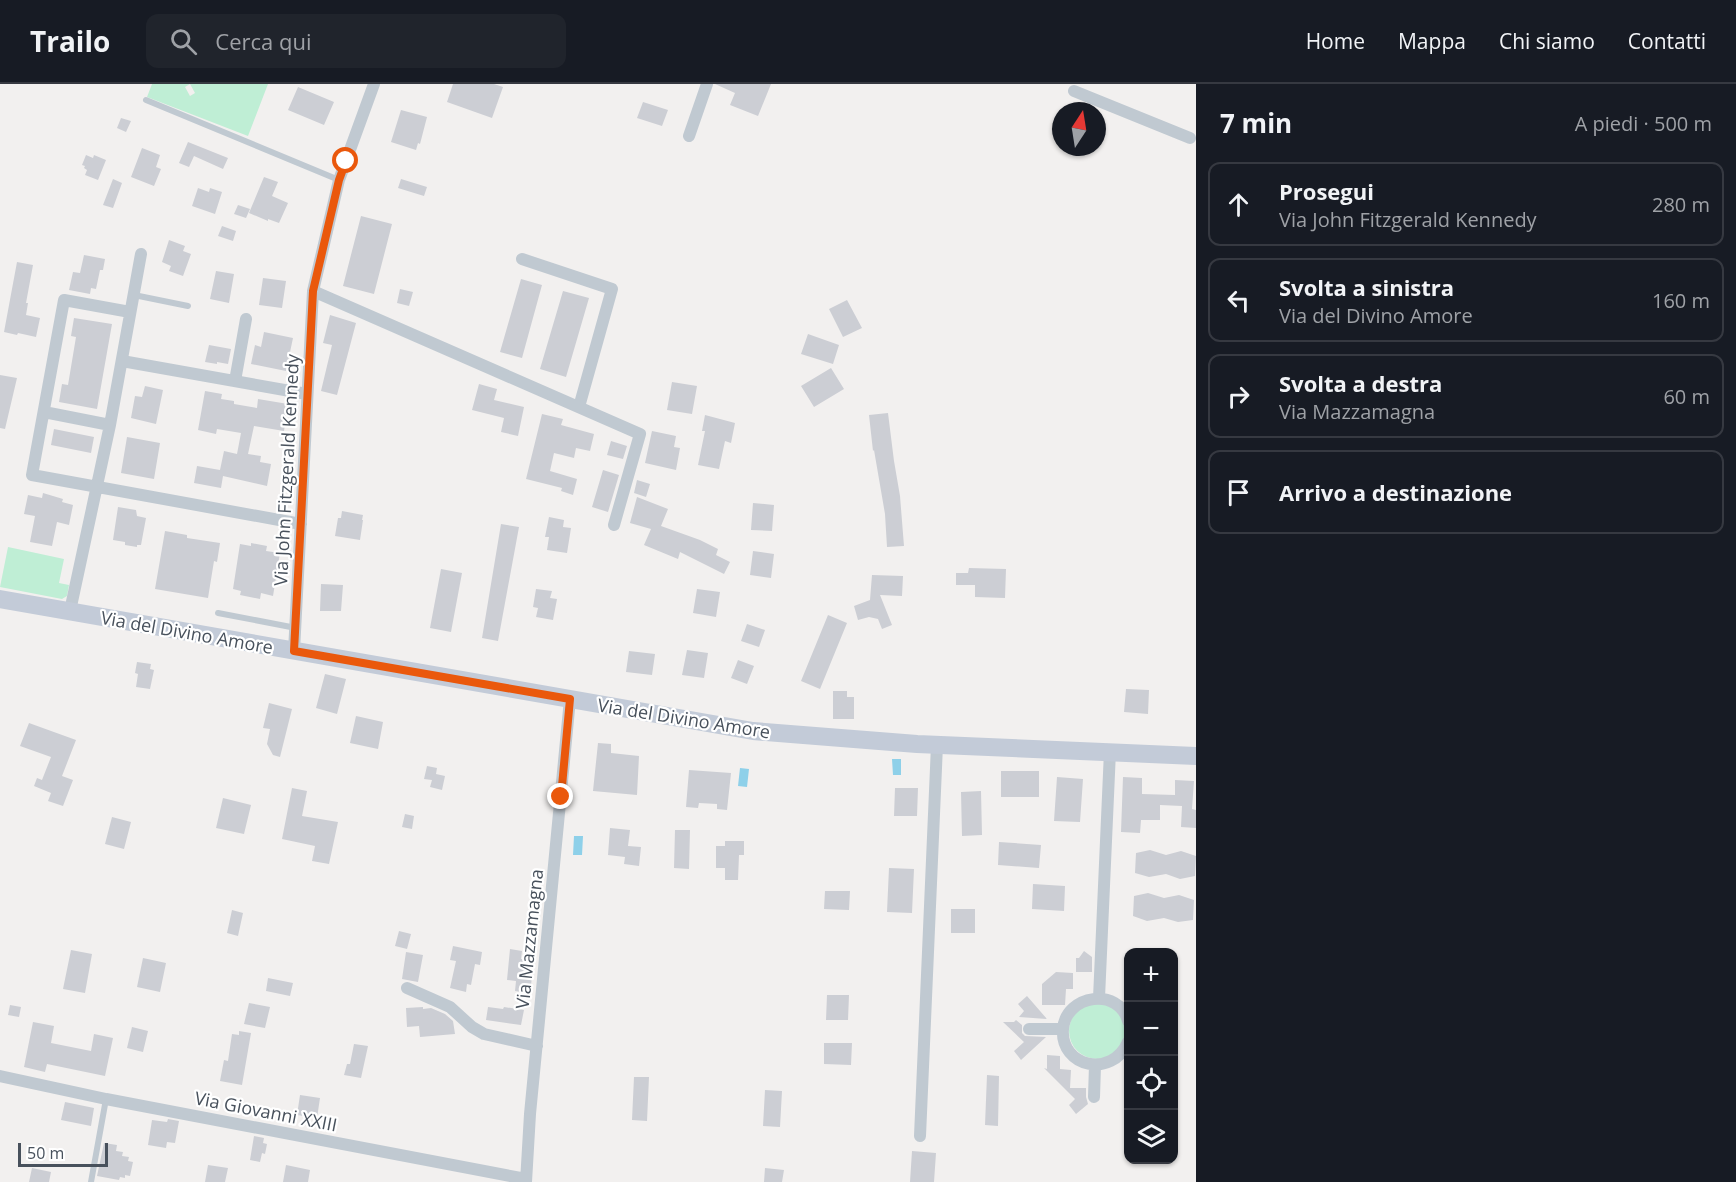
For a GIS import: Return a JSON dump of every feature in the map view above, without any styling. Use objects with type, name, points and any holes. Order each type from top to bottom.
[{"type":"main road","name":"Via del Divino Amore","points":[[0,599],[765,732],[937,744],[1196,756]]},
{"type":"street","name":"Via John Fitzgerald Kennedy","points":[[294,651],[313,291],[339,180],[374,84]]},
{"type":"street","points":[[689,136],[707,84]]},
{"type":"street","points":[[1074,91],[1190,137]]},
{"type":"street","points":[[70,611],[110,425],[141,255]]},
{"type":"street","points":[[522,259],[612,289],[579,407]]},
{"type":"street","points":[[313,291],[640,434],[615,525]]},
{"type":"street","points":[[130,312],[64,300],[32,475],[301,524]]},
{"type":"street","points":[[235,381],[246,319]]},
{"type":"street","points":[[122,361],[307,394]]},
{"type":"street","points":[[44,412],[110,425]]},
{"type":"street","name":"Via Mazzamagna","points":[[526,1180],[530,1114],[570,699]]},
{"type":"street","points":[[920,1136],[937,744]]},
{"type":"street","points":[[1099,998],[1110,752]]},
{"type":"street","points":[[407,988],[444,1004],[484,1034],[537,1046]]},
{"type":"street","points":[[1124,1013],[1110,1000],[1088,999],[1071,1010],[1065,1019],[1063,1029],[1068,1049],[1084,1063],[1106,1064],[1117,1059],[1124,1051]]},
{"type":"street","points":[[1029,1029],[1063,1029]]},
{"type":"street","points":[[1094,1097],[1095,1065]]},
{"type":"street","name":"Via Giovanni XXIII","points":[[0,1076],[106,1099],[526,1180]]},
{"type":"lane","points":[[146,100],[339,180]]},
{"type":"lane","points":[[134,296],[188,306]]},
{"type":"lane","points":[[218,613],[296,628]]},
{"type":"lane","points":[[91,1182],[106,1099]]},
{"type":"green space","points":[[152,84],[190,84],[268,84],[248,136],[147,97]],"holes":[[[190,84],[195,93],[190,96],[185,87]]]},
{"type":"green space","points":[[8,547],[64,559],[59,583],[69,585],[67,596],[62,599],[0,587]]},
{"type":"green space","points":[[1097,1003],[1108,1005],[1117,1011],[1123,1020],[1123,1042],[1117,1051],[1108,1057],[1097,1059],[1086,1057],[1077,1051],[1071,1042],[1069,1031],[1071,1020],[1077,1011],[1086,1005]]},
{"type":"water","points":[[892,759],[901,759],[901,775],[893,775]]},
{"type":"water","points":[[740,768],[749,769],[747,787],[738,786]]},
{"type":"water","points":[[574,836],[583,836],[582,855],[573,855]]},
{"type":"building","points":[[453,84],[494,84],[503,87],[492,118],[447,102]]},
{"type":"building","points":[[715,84],[771,84],[758,116],[730,105],[735,93]]},
{"type":"building","points":[[298,87],[334,102],[324,125],[288,110]]},
{"type":"building","points":[[643,102],[668,110],[662,126],[637,118]]},
{"type":"building","points":[[401,110],[427,117],[420,144],[418,143],[416,150],[391,142]]},
{"type":"building","points":[[121,118],[131,121],[126,132],[117,128]]},
{"type":"building","points":[[188,142],[228,158],[223,169],[194,156],[189,167],[179,163]]},
{"type":"building","points":[[142,148],[160,155],[156,167],[161,169],[154,186],[131,177]]},
{"type":"building","points":[[86,155],[93,158],[94,155],[106,160],[98,180],[85,175],[87,170],[82,165]]},
{"type":"building","points":[[264,177],[278,182],[272,196],[288,203],[279,223],[249,213]]},
{"type":"building","points":[[113,179],[122,183],[113,208],[103,205]]},
{"type":"building","points":[[401,179],[427,187],[424,196],[398,188]]},
{"type":"building","points":[[198,188],[209,192],[210,188],[222,192],[215,214],[192,206]]},
{"type":"building","points":[[238,205],[250,209],[246,218],[234,214]]},
{"type":"building","points":[[361,216],[392,224],[374,294],[343,286]]},
{"type":"building","points":[[222,226],[236,231],[233,241],[218,236]]},
{"type":"building","points":[[169,240],[185,246],[183,251],[191,254],[183,276],[169,271],[171,266],[162,262]]},
{"type":"building","points":[[84,255],[105,259],[96,289],[91,288],[90,294],[69,290],[73,272],[80,273]]},
{"type":"building","points":[[17,262],[33,265],[26,315],[40,318],[36,337],[4,332]]},
{"type":"building","points":[[216,271],[234,274],[229,303],[210,299]]},
{"type":"building","points":[[263,278],[286,281],[282,308],[259,305]]},
{"type":"building","points":[[521,279],[542,285],[522,358],[500,352]]},
{"type":"building","points":[[400,289],[413,292],[409,306],[397,303]]},
{"type":"building","points":[[563,291],[589,298],[566,377],[540,369]]},
{"type":"building","points":[[847,300],[862,328],[843,337],[829,309]]},
{"type":"building","points":[[330,315],[356,323],[337,395],[321,391],[332,345],[323,343]]},
{"type":"building","points":[[74,318],[112,324],[97,409],[59,402],[62,384],[68,385],[76,337],[71,336]]},
{"type":"building","points":[[264,332],[293,338],[286,371],[251,364],[255,345],[261,347]]},
{"type":"building","points":[[808,334],[839,345],[833,364],[801,354]]},
{"type":"building","points":[[209,345],[231,349],[228,364],[205,362]]},
{"type":"building","points":[[831,368],[844,389],[814,407],[801,386]]},
{"type":"building","points":[[0,375],[17,378],[5,429],[0,428]]},
{"type":"building","points":[[672,382],[697,386],[692,414],[667,410]]},
{"type":"building","points":[[479,384],[497,389],[494,400],[524,407],[518,436],[501,432],[504,418],[472,410]]},
{"type":"building","points":[[145,386],[163,390],[156,424],[131,418],[135,396],[142,397]]},
{"type":"building","points":[[205,391],[222,394],[221,399],[234,401],[234,404],[257,408],[258,399],[288,404],[284,431],[254,426],[248,454],[261,456],[260,462],[271,464],[267,486],[223,476],[221,488],[194,483],[197,466],[220,470],[224,451],[237,454],[241,433],[217,429],[216,434],[198,430]]},
{"type":"building","points":[[888,413],[900,496],[904,546],[887,547],[885,514],[869,415]]},
{"type":"building","points":[[542,414],[563,419],[561,425],[594,434],[590,451],[576,448],[574,458],[554,453],[550,471],[577,479],[573,495],[561,491],[562,488],[526,479]]},
{"type":"building","points":[[705,415],[735,423],[731,443],[725,441],[719,469],[698,465],[705,431],[702,431]]},
{"type":"building","points":[[54,429],[94,437],[91,453],[51,445]]},
{"type":"building","points":[[652,431],[676,436],[674,447],[680,448],[676,470],[645,463]]},
{"type":"building","points":[[127,437],[160,443],[154,479],[121,473]]},
{"type":"building","points":[[611,441],[627,446],[623,459],[607,455]]},
{"type":"building","points":[[603,470],[619,475],[608,512],[592,507]]},
{"type":"building","points":[[637,480],[650,484],[646,497],[634,493]]},
{"type":"building","points":[[43,493],[63,499],[62,502],[73,505],[69,525],[57,522],[52,546],[30,542],[35,516],[24,514],[28,495],[42,498]]},
{"type":"building","points":[[637,497],[668,509],[661,526],[718,549],[716,555],[730,562],[724,574],[680,552],[678,559],[644,545],[651,529],[630,523]]},
{"type":"building","points":[[753,503],[774,505],[772,531],[751,530]]},
{"type":"building","points":[[118,507],[136,510],[137,516],[146,518],[141,545],[137,547],[125,545],[125,542],[113,540]]},
{"type":"building","points":[[342,511],[363,515],[360,540],[335,536],[338,518],[341,518]]},
{"type":"building","points":[[549,517],[564,520],[563,527],[571,528],[567,553],[547,550],[549,537],[545,537]]},
{"type":"building","points":[[501,524],[519,527],[498,641],[482,638]]},
{"type":"building","points":[[165,531],[187,535],[187,538],[220,543],[217,562],[214,561],[208,598],[155,589]]},
{"type":"building","points":[[251,543],[267,546],[266,551],[280,553],[273,596],[261,593],[260,599],[240,595],[241,591],[233,589],[240,544],[251,546]]},
{"type":"building","points":[[753,551],[774,554],[771,578],[750,575]]},
{"type":"building","points":[[969,568],[1006,569],[1005,598],[975,597],[975,585],[956,585],[956,573],[968,573]]},
{"type":"building","points":[[441,569],[462,573],[451,632],[430,628]]},
{"type":"building","points":[[872,575],[903,576],[902,596],[880,595],[892,625],[882,629],[878,619],[869,617],[858,620],[854,606],[870,600]]},
{"type":"building","points":[[321,584],[343,585],[341,611],[320,611]]},
{"type":"building","points":[[536,589],[552,591],[550,598],[557,599],[553,620],[536,617],[538,608],[533,607]]},
{"type":"building","points":[[697,589],[720,592],[716,617],[693,613]]},
{"type":"building","points":[[828,615],[847,623],[820,689],[801,681]]},
{"type":"building","points":[[747,624],[765,630],[759,647],[741,641]]},
{"type":"building","points":[[687,650],[708,653],[704,678],[682,675]]},
{"type":"building","points":[[629,651],[655,654],[652,675],[626,672]]},
{"type":"building","points":[[738,660],[754,666],[747,684],[731,678]]},
{"type":"building","points":[[137,662],[151,664],[150,669],[154,670],[150,689],[136,687]]},
{"type":"building","points":[[325,674],[346,679],[337,714],[316,708]]},
{"type":"building","points":[[1126,689],[1149,690],[1148,714],[1124,712]]},
{"type":"building","points":[[833,691],[847,691],[847,697],[854,697],[854,719],[833,719]]},
{"type":"building","points":[[269,703],[292,709],[280,757],[273,755],[267,744],[270,729],[263,728]]},
{"type":"building","points":[[356,716],[383,722],[378,749],[350,743]]},
{"type":"building","points":[[29,723],[76,740],[62,776],[73,780],[63,806],[48,801],[51,793],[34,786],[37,778],[42,780],[51,757],[20,746]]},
{"type":"building","points":[[598,743],[611,744],[611,753],[639,756],[637,795],[593,791]]},
{"type":"building","points":[[427,766],[437,768],[436,774],[445,776],[442,790],[430,787],[432,780],[424,779]]},
{"type":"building","points":[[689,770],[731,773],[727,810],[717,809],[717,804],[699,803],[698,808],[686,807]]},
{"type":"building","points":[[1001,771],[1039,771],[1039,797],[1001,797]]},
{"type":"building","points":[[1057,777],[1083,779],[1080,822],[1054,821]]},
{"type":"building","points":[[1123,777],[1142,778],[1142,794],[1175,795],[1175,780],[1194,781],[1192,809],[1196,810],[1196,828],[1181,827],[1182,806],[1160,805],[1160,820],[1141,820],[1140,833],[1121,832]]},
{"type":"building","points":[[292,788],[307,791],[302,816],[338,822],[329,864],[312,861],[315,846],[282,839]]},
{"type":"building","points":[[895,788],[918,788],[917,816],[894,816]]},
{"type":"building","points":[[981,791],[982,835],[962,836],[961,792]]},
{"type":"building","points":[[223,798],[251,805],[244,834],[216,828]]},
{"type":"building","points":[[405,814],[414,816],[412,829],[402,827]]},
{"type":"building","points":[[112,817],[131,822],[124,849],[105,844]]},
{"type":"building","points":[[610,828],[630,830],[628,846],[641,847],[639,866],[624,864],[625,857],[608,855]]},
{"type":"building","points":[[675,830],[690,830],[689,869],[674,868]]},
{"type":"building","points":[[725,841],[744,841],[744,855],[739,855],[738,880],[725,880],[725,868],[716,868],[716,846],[725,846]]},
{"type":"building","points":[[999,842],[1041,845],[1039,868],[998,865]]},
{"type":"building","points":[[1150,850],[1166,855],[1181,851],[1196,856],[1195,876],[1180,879],[1166,874],[1149,877],[1135,873],[1136,853]]},
{"type":"building","points":[[889,868],[914,869],[912,913],[887,912]]},
{"type":"building","points":[[1033,884],[1065,886],[1064,911],[1032,909]]},
{"type":"building","points":[[825,891],[850,891],[849,910],[824,909]]},
{"type":"building","points":[[1148,893],[1164,898],[1179,895],[1194,900],[1193,920],[1178,922],[1164,918],[1147,921],[1133,916],[1134,896]]},
{"type":"building","points":[[951,909],[975,909],[975,933],[951,933]]},
{"type":"building","points":[[232,910],[243,913],[238,936],[227,933]]},
{"type":"building","points":[[399,931],[411,934],[407,949],[395,946]]},
{"type":"building","points":[[453,946],[482,952],[480,965],[475,964],[471,985],[467,984],[466,992],[450,988],[456,961],[450,960]]},
{"type":"building","points":[[510,949],[522,951],[521,959],[534,961],[530,993],[515,991],[516,981],[507,980]]},
{"type":"building","points":[[71,950],[92,954],[85,993],[63,989]]},
{"type":"building","points":[[1084,951],[1092,957],[1092,972],[1076,972],[1076,958],[1079,958]]},
{"type":"building","points":[[406,952],[423,955],[418,982],[402,979]]},
{"type":"building","points":[[143,958],[166,963],[160,992],[137,987]]},
{"type":"building","points":[[1056,972],[1073,973],[1073,989],[1066,989],[1065,1005],[1042,1005],[1042,984]]},
{"type":"building","points":[[268,978],[293,983],[290,996],[266,991]]},
{"type":"building","points":[[827,995],[849,995],[848,1020],[826,1020]]},
{"type":"building","points":[[1027,996],[1047,1019],[1019,1017],[1024,1011],[1018,1004]]},
{"type":"building","points":[[249,1003],[270,1007],[265,1028],[244,1024]]},
{"type":"building","points":[[10,1005],[21,1007],[19,1017],[8,1015]]},
{"type":"building","points":[[423,1007],[423,1009],[431,1008],[445,1014],[453,1021],[455,1034],[420,1037],[419,1026],[407,1027],[406,1008]]},
{"type":"building","points":[[488,1007],[524,1010],[521,1025],[486,1020]]},
{"type":"building","points":[[1016,1020],[1022,1025],[1022,1033],[1025,1036],[1046,1037],[1021,1060],[1014,1051],[1024,1042],[1003,1022]]},
{"type":"building","points":[[33,1022],[54,1026],[51,1043],[91,1051],[94,1034],[113,1038],[105,1076],[47,1064],[45,1072],[24,1067]]},
{"type":"building","points":[[132,1027],[148,1031],[143,1052],[127,1048]]},
{"type":"building","points":[[239,1031],[251,1033],[242,1085],[220,1081],[224,1060],[228,1061],[232,1034],[239,1035]]},
{"type":"building","points":[[824,1043],[852,1043],[851,1065],[824,1064]]},
{"type":"building","points":[[354,1044],[368,1046],[361,1078],[344,1075],[347,1064],[350,1064]]},
{"type":"building","points":[[1047,1055],[1060,1056],[1060,1069],[1071,1070],[1070,1088],[1086,1088],[1088,1104],[1076,1114],[1069,1105],[1075,1099],[1044,1068],[1047,1069]]},
{"type":"building","points":[[987,1075],[999,1076],[998,1126],[985,1125]]},
{"type":"building","points":[[634,1077],[649,1077],[647,1121],[632,1120]]},
{"type":"building","points":[[765,1090],[782,1091],[780,1127],[763,1126]]},
{"type":"building","points":[[300,1095],[320,1098],[317,1118],[297,1115]]},
{"type":"building","points":[[65,1102],[94,1108],[91,1126],[61,1120]]},
{"type":"building","points":[[168,1119],[179,1121],[175,1143],[167,1142],[166,1148],[148,1145],[152,1120],[167,1122]]},
{"type":"building","points":[[254,1136],[264,1138],[263,1143],[267,1144],[260,1162],[250,1160]]},
{"type":"building","points":[[104,1143],[117,1145],[116,1151],[123,1152],[122,1156],[129,1157],[128,1161],[133,1162],[130,1176],[125,1175],[125,1178],[120,1177],[119,1180],[97,1176]]},
{"type":"building","points":[[912,1151],[936,1153],[934,1182],[910,1182]]},
{"type":"building","points":[[208,1165],[228,1168],[225,1182],[205,1182]]},
{"type":"building","points":[[286,1165],[310,1170],[308,1182],[283,1182]]},
{"type":"building","points":[[32,1168],[51,1172],[49,1182],[29,1182]]},
{"type":"building","points":[[765,1168],[784,1170],[782,1182],[764,1182]]},
{"type":"route","points":[[346,161],[339,180],[313,291],[294,651],[570,699],[561,797]]}]
